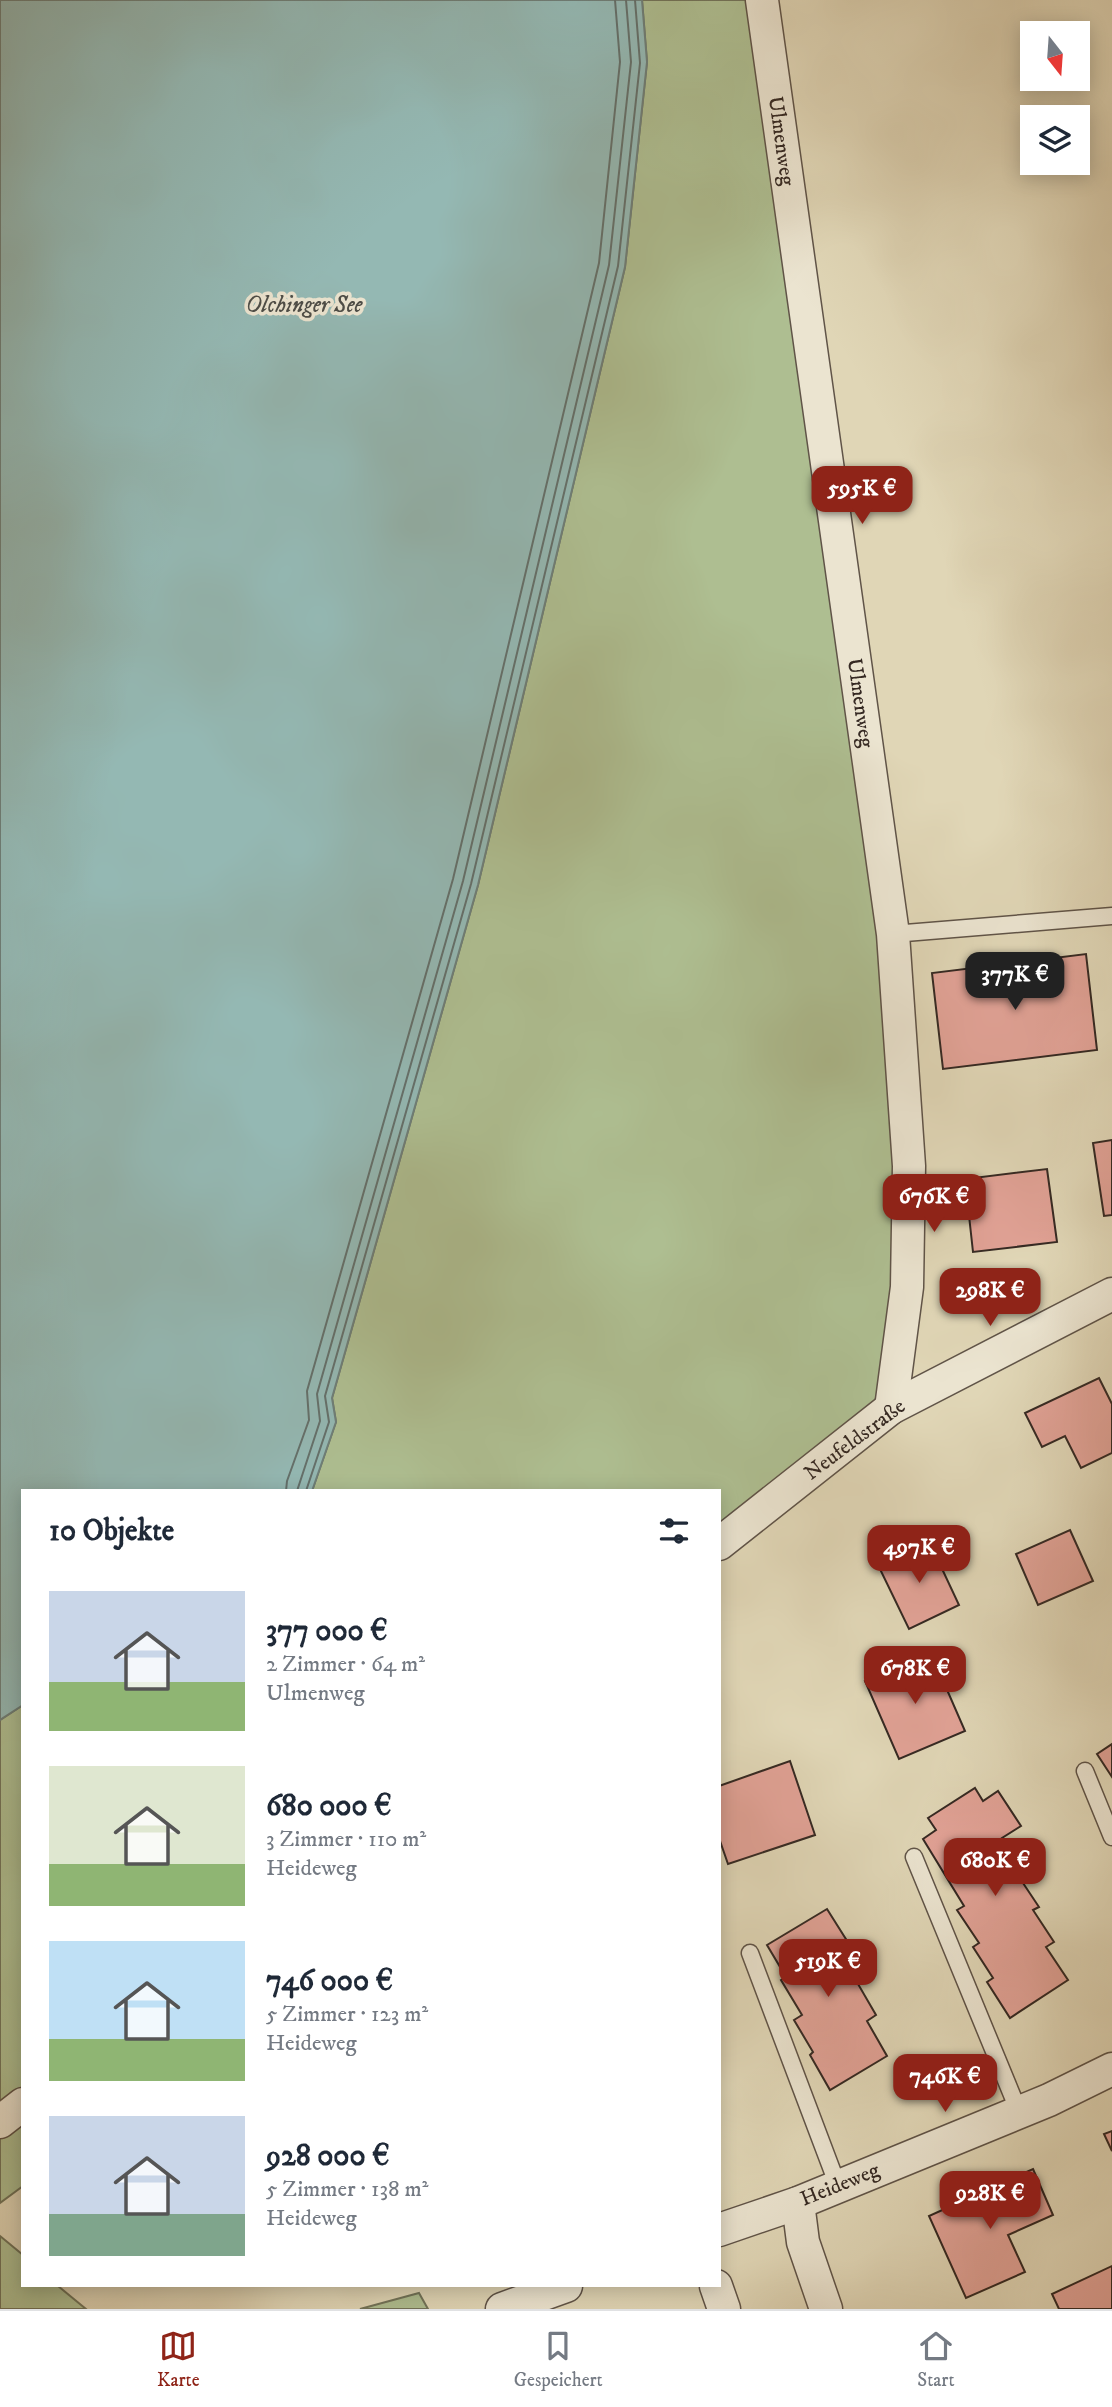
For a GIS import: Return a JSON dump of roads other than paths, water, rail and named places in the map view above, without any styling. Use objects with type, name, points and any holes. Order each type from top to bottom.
[{"type":"street","name":"Ulmenweg","points":[[761,0],[893,934],[909,1166],[907,1287],[891,1408]]},
{"type":"street","name":"Neufeldstraße","points":[[721,1542],[891,1408],[1112,1294]]},
{"type":"street","name":"Heideweg","points":[[721,2229],[798,2203],[1049,2100],[1112,2068]]},
{"type":"street","points":[[0,2122],[21,2106]]},
{"type":"street","points":[[798,2203],[803,2242],[825,2309]]},
{"type":"street","points":[[502,2309],[563,2287]]},
{"type":"street","points":[[716,2287],[724,2309]]},
{"type":"lane","points":[[893,934],[1112,916]]},
{"type":"lane","points":[[1085,1771],[1112,1837]]},
{"type":"lane","points":[[914,1857],[1019,2112]]},
{"type":"lane","points":[[751,1953],[838,2186]]},
{"type":"water","name":"Olchinger See","points":[[0,0],[642,0],[647,62],[625,267],[478,885],[332,1398],[336,1422],[313,1489],[21,1489],[21,1706],[0,1720]]}]
